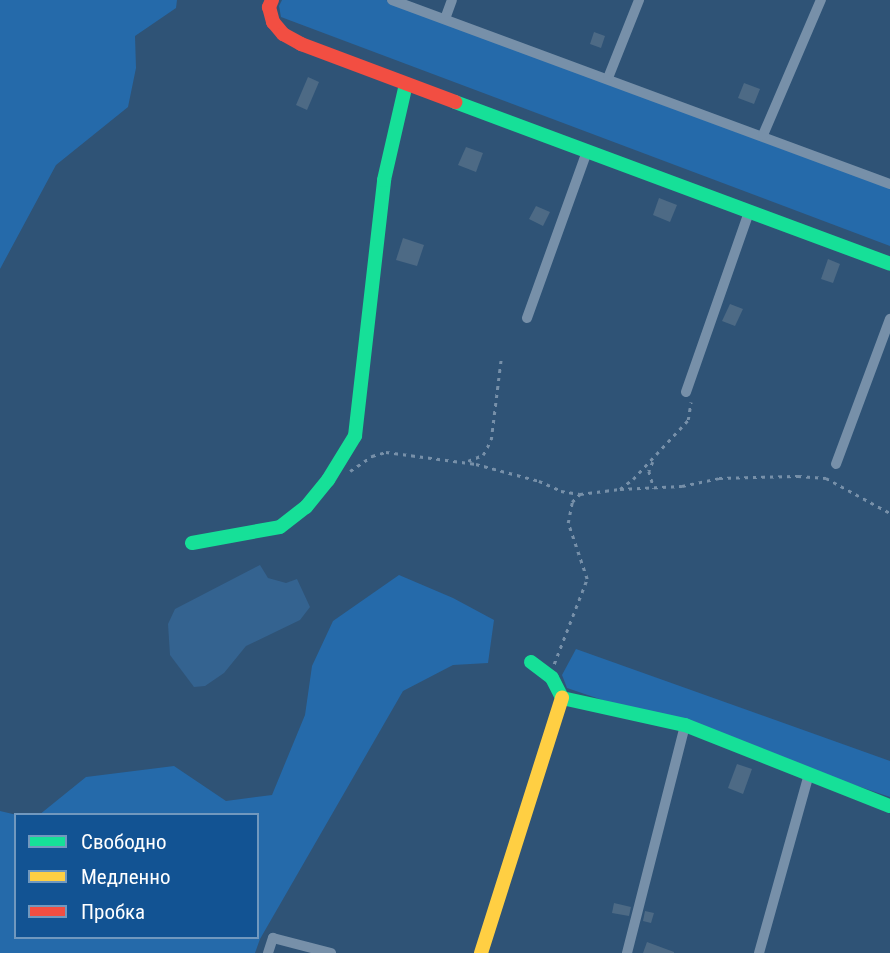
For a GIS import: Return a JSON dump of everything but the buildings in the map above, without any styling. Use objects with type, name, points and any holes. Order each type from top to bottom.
[{"type":"street","points":[[272,0],[269,7],[273,22],[283,34],[301,44],[890,264]]},
{"type":"street","points":[[392,0],[890,184]]},
{"type":"street","points":[[445,19],[452,0]]},
{"type":"street","points":[[608,78],[639,0]]},
{"type":"street","points":[[763,135],[821,0]]},
{"type":"street","points":[[192,543],[280,527],[306,507],[328,480],[355,436],[370,283],[384,180],[406,84]]},
{"type":"street","points":[[527,318],[587,151]]},
{"type":"street","points":[[686,392],[749,212]]},
{"type":"street","points":[[836,464],[890,319]]},
{"type":"street","points":[[481,953],[562,698],[552,678],[531,662]]},
{"type":"street","points":[[562,698],[685,725],[768,757],[808,777],[890,806]]},
{"type":"street","points":[[627,953],[685,725]]},
{"type":"street","points":[[759,953],[808,777]]},
{"type":"street","points":[[268,953],[273,938],[331,953]]},
{"type":"path","points":[[465,462],[483,455],[491,440],[501,359]]},
{"type":"path","points":[[620,489],[654,459],[688,420],[691,399],[686,392]]},
{"type":"path","points":[[328,480],[386,452],[465,462],[539,481],[561,491],[580,494],[682,486],[719,478],[817,477],[826,478],[890,513]]},
{"type":"path","points":[[654,459],[649,471],[654,488]]},
{"type":"path","points":[[552,678],[554,661],[587,579],[568,523],[568,510],[580,494]]},
{"type":"shaded area","points":[[0,0],[177,0],[176,8],[135,36],[136,68],[128,107],[56,165],[0,269]]},
{"type":"shaded area","points":[[282,0],[386,0],[890,188],[890,246],[281,17],[279,6]]},
{"type":"shaded area","points":[[260,565],[268,578],[286,583],[297,579],[310,607],[300,620],[246,646],[224,673],[205,686],[194,687],[170,655],[168,624],[175,609]]},
{"type":"shaded area","points":[[399,575],[453,598],[494,620],[488,663],[453,665],[403,691],[260,939],[255,953],[0,953],[0,811],[14,814],[14,939],[259,939],[259,813],[41,813],[86,777],[174,766],[226,801],[272,795],[305,715],[312,666],[333,621]]},
{"type":"shaded area","points":[[576,649],[890,761],[890,797],[567,688],[562,675]]},
{"type":"traffic: fast","points":[[192,543],[280,527],[306,507],[328,480],[355,436],[384,180],[406,84]]},
{"type":"traffic: fast","points":[[455,102],[890,264]]},
{"type":"traffic: fast","points":[[531,662],[552,678],[562,698],[685,725],[890,806]]},
{"type":"traffic: slow","points":[[481,953],[562,698]]},
{"type":"traffic: jam","points":[[272,0],[269,7],[273,22],[283,34],[301,44],[455,102]]}]
